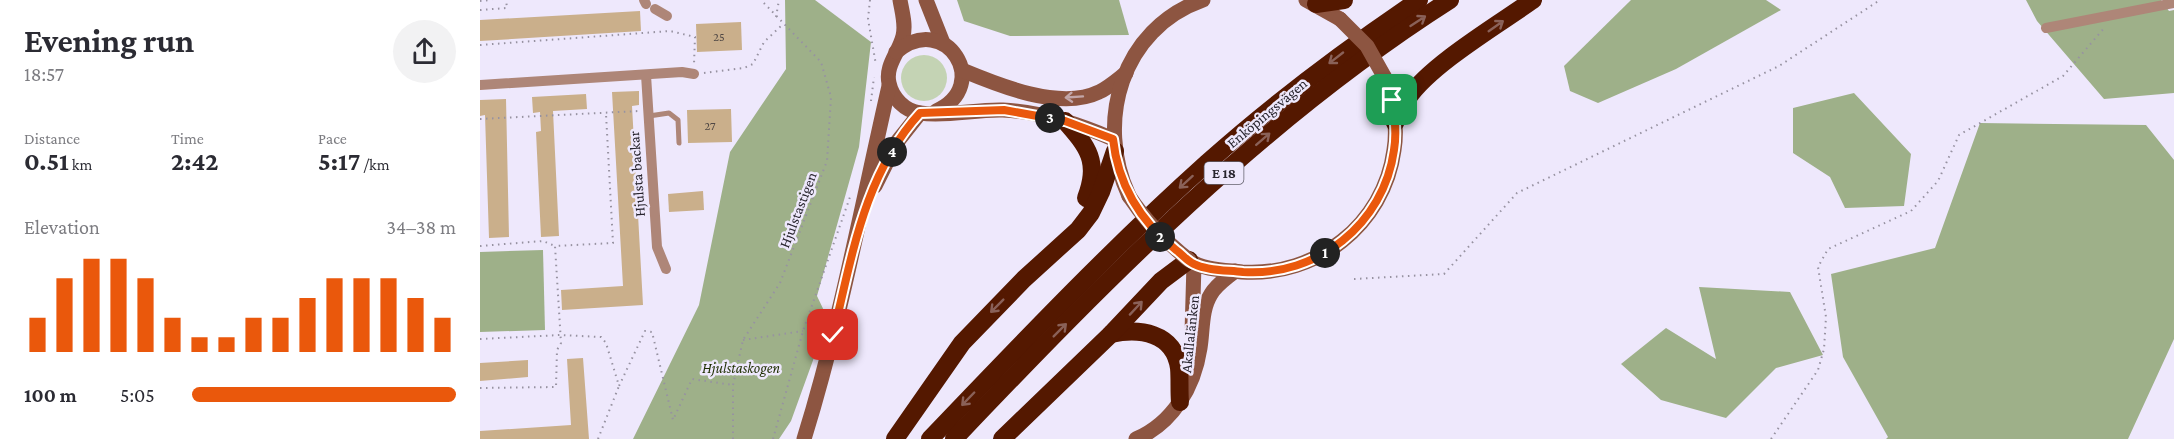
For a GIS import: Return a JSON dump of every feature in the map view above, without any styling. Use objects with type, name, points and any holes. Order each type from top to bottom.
[{"type":"highway","points":[[1311,2],[1344,0]]},
{"type":"highway","name":"Enköpingsvägen","points":[[1012,365],[1152,213],[1208,162],[1274,106],[1352,45],[1419,0]]},
{"type":"highway","name":"Enköpingsvägen","points":[[1012,365],[1283,121],[1359,62],[1450,0]]},
{"type":"highway","points":[[1395,123],[1408,98],[1421,83],[1480,36],[1533,0]]},
{"type":"highway","points":[[1054,250],[1082,208],[1094,168],[1090,154],[1082,140],[1065,121]]},
{"type":"highway","points":[[895,439],[962,344],[1054,250],[1078,230],[1101,192],[1114,145]]},
{"type":"highway","points":[[1002,439],[1111,334],[1161,281],[1192,262]]},
{"type":"highway","points":[[1111,334],[1130,330],[1145,331],[1166,344],[1179,366],[1180,402]]},
{"type":"highway","name":"E 18","points":[[930,439],[1012,365]]},
{"type":"highway","name":"E 18","points":[[954,439],[1012,365]]},
{"type":"main road","points":[[804,439],[833,335],[863,211],[889,86],[888,74],[903,35],[900,0]]},
{"type":"main road","points":[[863,211],[897,142],[927,113],[946,107],[956,97],[962,84],[959,59],[943,43],[926,0]]},
{"type":"main road","points":[[1203,0],[1176,14],[1157,29],[1142,46],[1126,73],[1116,105],[1114,145],[1123,182],[1129,196],[1157,233],[1192,262],[1235,271],[1262,272],[1289,268],[1328,252],[1348,237],[1370,212],[1388,176],[1394,150],[1395,123],[1392,100],[1385,78],[1367,46],[1340,19],[1311,2]]},
{"type":"main road","points":[[897,52],[906,44],[918,39],[931,39],[943,43]]},
{"type":"main road","points":[[962,70],[988,81],[1040,96],[1063,98],[1086,97],[1099,92],[1126,73]]},
{"type":"main road","points":[[889,86],[901,104],[927,113],[1004,110],[1065,121],[1114,145]]},
{"type":"main road","name":"Akallalänken","points":[[1180,402],[1188,373],[1192,344],[1192,262]]},
{"type":"main road","name":"Akallalänken","points":[[1136,439],[1152,432],[1168,419],[1180,402],[1194,377],[1204,311],[1211,294],[1235,271]]},
{"type":"street","points":[[2046,28],[2174,3]]},
{"type":"street","points":[[648,4],[667,16]]},
{"type":"street","points":[[480,85],[682,72],[694,74]]},
{"type":"street","name":"Hjulsta backar","points":[[646,75],[657,247],[666,269]]},
{"type":"lane","points":[[649,113],[669,113],[678,120],[679,143]]},
{"type":"path","points":[[480,1],[492,0]]},
{"type":"path","points":[[480,10],[507,8],[506,0]]},
{"type":"path","name":"Hjulstastigen","points":[[733,439],[733,385],[743,340],[780,283],[827,161],[831,97],[821,62],[782,25],[761,0]]},
{"type":"path","points":[[776,17],[779,0]]},
{"type":"path","points":[[870,0],[868,19],[876,63],[870,109]]},
{"type":"path","points":[[1354,279],[1444,274],[1517,193],[1779,66],[1880,0]]},
{"type":"path","points":[[1771,439],[1818,370],[1826,330],[1818,267],[1828,249],[1911,211],[1938,181],[1959,135],[2063,76],[2114,15]]},
{"type":"path","points":[[480,45],[670,31],[695,37],[694,74],[744,68],[753,64],[764,42],[782,25]]},
{"type":"path","points":[[480,119],[649,113]]},
{"type":"path","points":[[480,246],[543,242],[555,246],[613,243],[606,114]]},
{"type":"path","points":[[773,439],[803,331],[850,195]]},
{"type":"path","points":[[480,388],[556,387],[557,350],[561,343],[555,246]]},
{"type":"path","points":[[598,439],[619,386],[645,331],[652,332],[674,420],[692,379],[733,385]]},
{"type":"path","points":[[743,340],[803,331]]},
{"type":"path","points":[[480,339],[560,335],[602,337],[606,343],[619,386]]},
{"type":"green space","name":"Hjulstaskogen","points":[[785,0],[815,0],[871,42],[859,147],[817,296],[828,319],[791,421],[779,439],[633,439],[699,305],[730,152],[786,69]]},
{"type":"green space","points":[[957,0],[1119,0],[1129,35],[1010,36],[964,21]]},
{"type":"green space","points":[[1631,0],[1766,0],[1781,10],[1676,69],[1598,103],[1570,91],[1564,66]]},
{"type":"green space","points":[[2026,0],[2161,0],[2169,11],[2174,10],[2174,93],[2104,99],[2037,21]]},
{"type":"green space","points":[[924,55],[940,62],[947,78],[940,94],[924,101],[908,94],[901,78],[908,62]]},
{"type":"green space","points":[[1854,93],[1911,154],[1904,206],[1845,208],[1830,177],[1793,153],[1793,108]]},
{"type":"green space","points":[[1980,123],[2146,125],[2174,160],[2174,339],[2128,439],[1886,439],[1888,437],[1843,357],[1831,274],[1935,248]]},
{"type":"green space","points":[[543,250],[545,330],[480,332],[480,252]]},
{"type":"green space","points":[[1699,287],[1790,292],[1823,355],[1776,368],[1726,418],[1661,400],[1621,364],[1666,328],[1716,359]]},
{"type":"building","points":[[640,11],[641,31],[480,41],[480,20]]},
{"type":"building","points":[[741,22],[742,50],[697,52],[696,24]]},
{"type":"building","points":[[639,91],[639,105],[632,106],[643,305],[562,310],[561,290],[623,286],[612,92]]},
{"type":"building","points":[[586,94],[587,109],[553,111],[559,236],[541,237],[536,132],[541,131],[540,112],[533,113],[532,97]]},
{"type":"building","points":[[506,99],[509,237],[489,238],[485,115],[480,116],[480,100]]},
{"type":"building","points":[[731,109],[732,142],[688,143],[687,110]]},
{"type":"building","points":[[703,191],[704,210],[669,212],[668,194]]},
{"type":"building","points":[[583,358],[589,439],[480,439],[480,431],[571,425],[567,359]]},
{"type":"building","points":[[528,360],[528,377],[480,381],[480,363]]},
{"type":"route","points":[[833,335],[863,211],[897,142],[920,113],[1004,110],[1065,121],[1113,139],[1118,167],[1129,196],[1157,233],[1194,264],[1222,270],[1253,272],[1289,268],[1306,263],[1328,252],[1348,237],[1365,219],[1378,199],[1388,176],[1394,150],[1395,123],[1392,100]]}]
